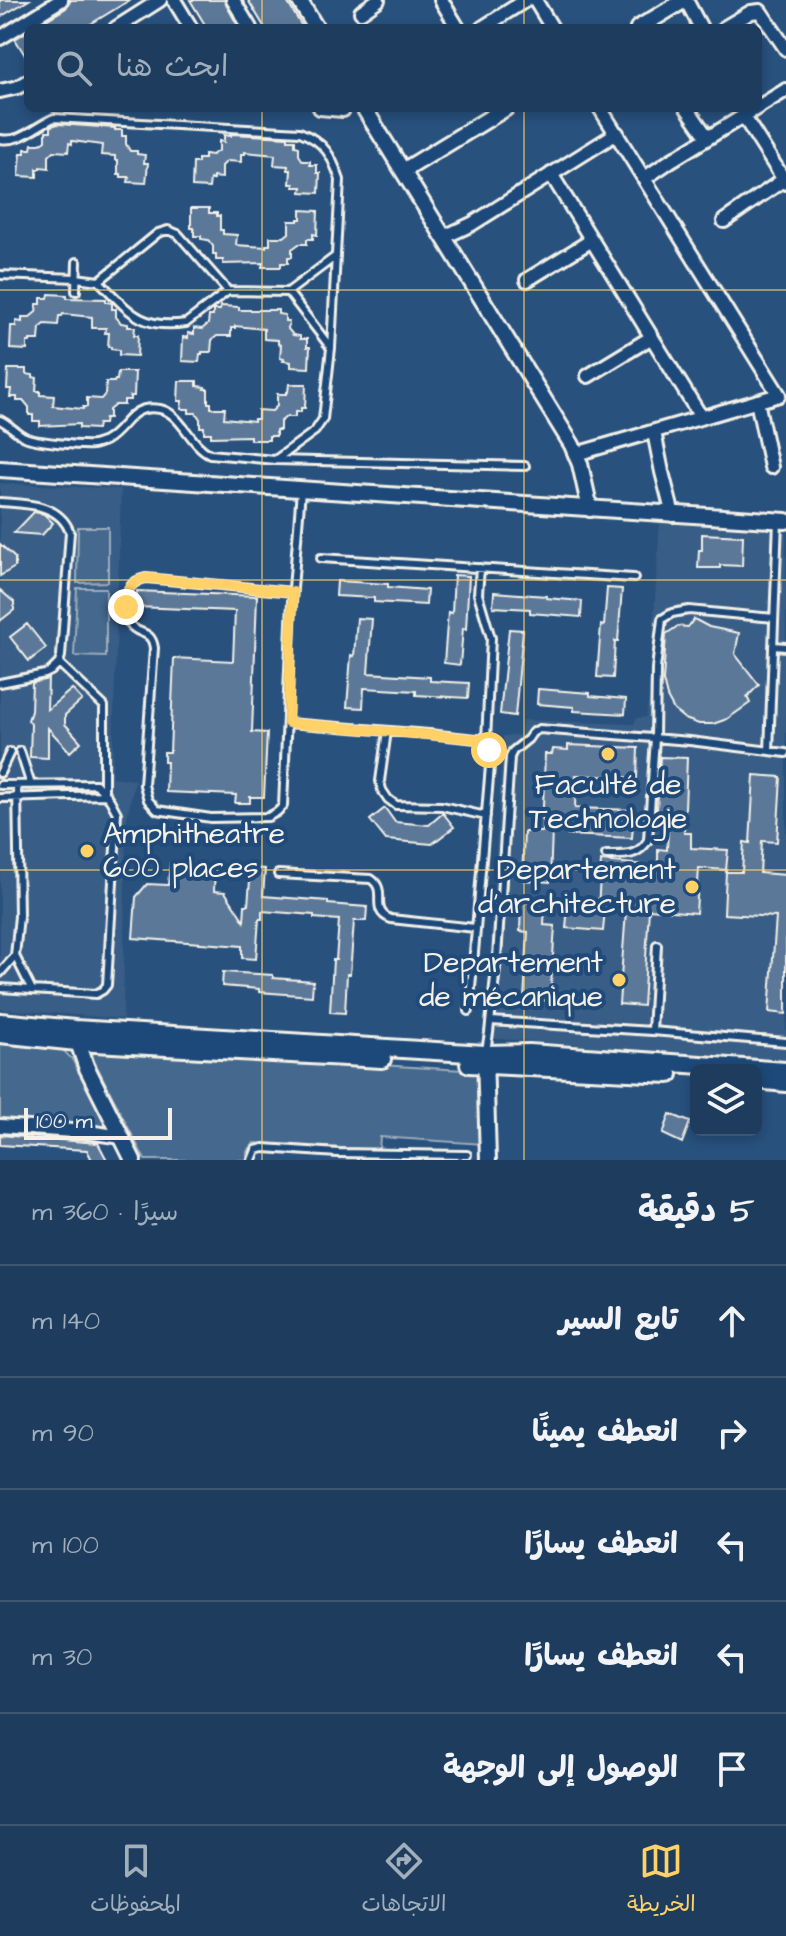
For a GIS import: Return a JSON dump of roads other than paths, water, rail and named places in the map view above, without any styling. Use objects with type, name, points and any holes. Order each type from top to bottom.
[{"type":"main road","points":[[0,1022],[76,1035]]},
{"type":"main road","points":[[0,1034],[76,1035],[485,1059],[690,1076]]},
{"type":"main road","points":[[485,1059],[529,1053],[786,1071]]},
{"type":"main road","points":[[762,1081],[786,1083]]},
{"type":"street","points":[[0,38],[61,0]]},
{"type":"street","points":[[122,24],[160,0]]},
{"type":"street","points":[[174,0],[189,24]]},
{"type":"street","points":[[233,0],[248,24]]},
{"type":"street","points":[[299,0],[314,24]]},
{"type":"street","points":[[361,12],[378,0]]},
{"type":"street","points":[[441,0],[456,24]]},
{"type":"street","points":[[488,24],[526,0]]},
{"type":"street","points":[[535,0],[550,24]]},
{"type":"street","points":[[645,24],[686,0],[699,24]]},
{"type":"street","points":[[731,24],[751,12],[760,11],[786,49]]},
{"type":"street","points":[[0,91],[24,83]]},
{"type":"street","points":[[762,105],[786,90]]},
{"type":"street","points":[[366,112],[566,433],[576,454],[590,509]]},
{"type":"street","points":[[403,171],[499,112]]},
{"type":"street","points":[[576,454],[782,394],[666,217],[603,112]]},
{"type":"street","points":[[690,112],[708,138]]},
{"type":"street","points":[[645,178],[752,112]]},
{"type":"street","points":[[724,221],[785,180],[744,117]]},
{"type":"street","points":[[444,237],[472,224],[617,133]]},
{"type":"street","points":[[551,174],[701,417]]},
{"type":"street","points":[[527,280],[592,240]]},
{"type":"street","points":[[588,376],[652,337]]},
{"type":"street","points":[[757,401],[771,467]]},
{"type":"street","points":[[654,432],[673,515]]},
{"type":"street","points":[[0,469],[782,521]]},
{"type":"street","points":[[76,1035],[86,1066],[133,1160]]},
{"type":"street","points":[[485,1059],[488,1160]]},
{"type":"street","points":[[0,1126],[122,1137]]},
{"type":"lane","points":[[0,139],[10,141],[54,118],[300,132],[314,138],[325,149],[340,180],[331,348],[323,419],[320,426],[275,460]]},
{"type":"lane","points":[[99,281],[158,233],[168,230],[178,234],[228,291]]},
{"type":"lane","points":[[0,275],[99,281],[138,319],[178,324],[186,323],[228,291],[288,292],[337,255]]},
{"type":"lane","points":[[76,291],[77,262]]},
{"type":"lane","points":[[288,292],[331,348]]},
{"type":"lane","points":[[0,420],[36,441],[93,445],[114,435],[135,412],[144,408],[163,409],[173,416],[202,450],[210,454],[275,460],[525,466]]},
{"type":"lane","points":[[293,592],[146,578],[131,585],[126,594],[127,619],[131,627],[153,639],[144,785],[148,800],[157,810],[211,818],[268,817],[283,806],[301,488]]},
{"type":"lane","points":[[0,502],[48,508],[66,523],[70,532],[59,663],[45,674],[0,683]]},
{"type":"lane","points":[[769,751],[774,618],[782,521]]},
{"type":"lane","points":[[321,558],[634,578]]},
{"type":"lane","points":[[469,1011],[490,766],[486,740],[491,638],[478,594],[480,568]]},
{"type":"lane","points":[[606,855],[629,856],[643,849],[648,840],[656,669],[662,619],[672,613],[689,610],[774,618]]},
{"type":"lane","points":[[773,646],[786,647]]},
{"type":"lane","points":[[59,663],[104,706],[105,793]]},
{"type":"lane","points":[[288,723],[486,740]]},
{"type":"lane","points":[[485,1059],[497,958],[510,757],[513,751],[539,729],[786,753]]},
{"type":"lane","points":[[387,731],[380,781],[388,799],[396,805],[442,806],[486,816]]},
{"type":"lane","points":[[20,751],[31,785]]},
{"type":"lane","points":[[0,773],[10,752]]},
{"type":"lane","points":[[0,785],[96,784],[117,813],[107,985],[96,994],[0,988]]},
{"type":"lane","points":[[17,785],[19,916],[15,956],[32,990]]},
{"type":"lane","points":[[0,798],[105,793]]},
{"type":"lane","points":[[278,874],[371,879],[379,888],[379,906],[384,916],[475,928]]},
{"type":"lane","points":[[652,1031],[657,945]]},
{"type":"lane","points":[[0,973],[15,956]]},
{"type":"lane","points":[[491,1021],[786,1042]]},
{"type":"lane","points":[[252,1160],[256,1150],[264,1148],[338,1153],[467,1155]]},
{"type":"place","name":"Faculté de Technologie","points":[[608,754]]},
{"type":"place","name":"Amphitheatre 600 places","points":[[87,851]]},
{"type":"place","name":"Departement d'architecture","points":[[692,887]]},
{"type":"place","name":"Departement de mécanique","points":[[619,980]]}]
